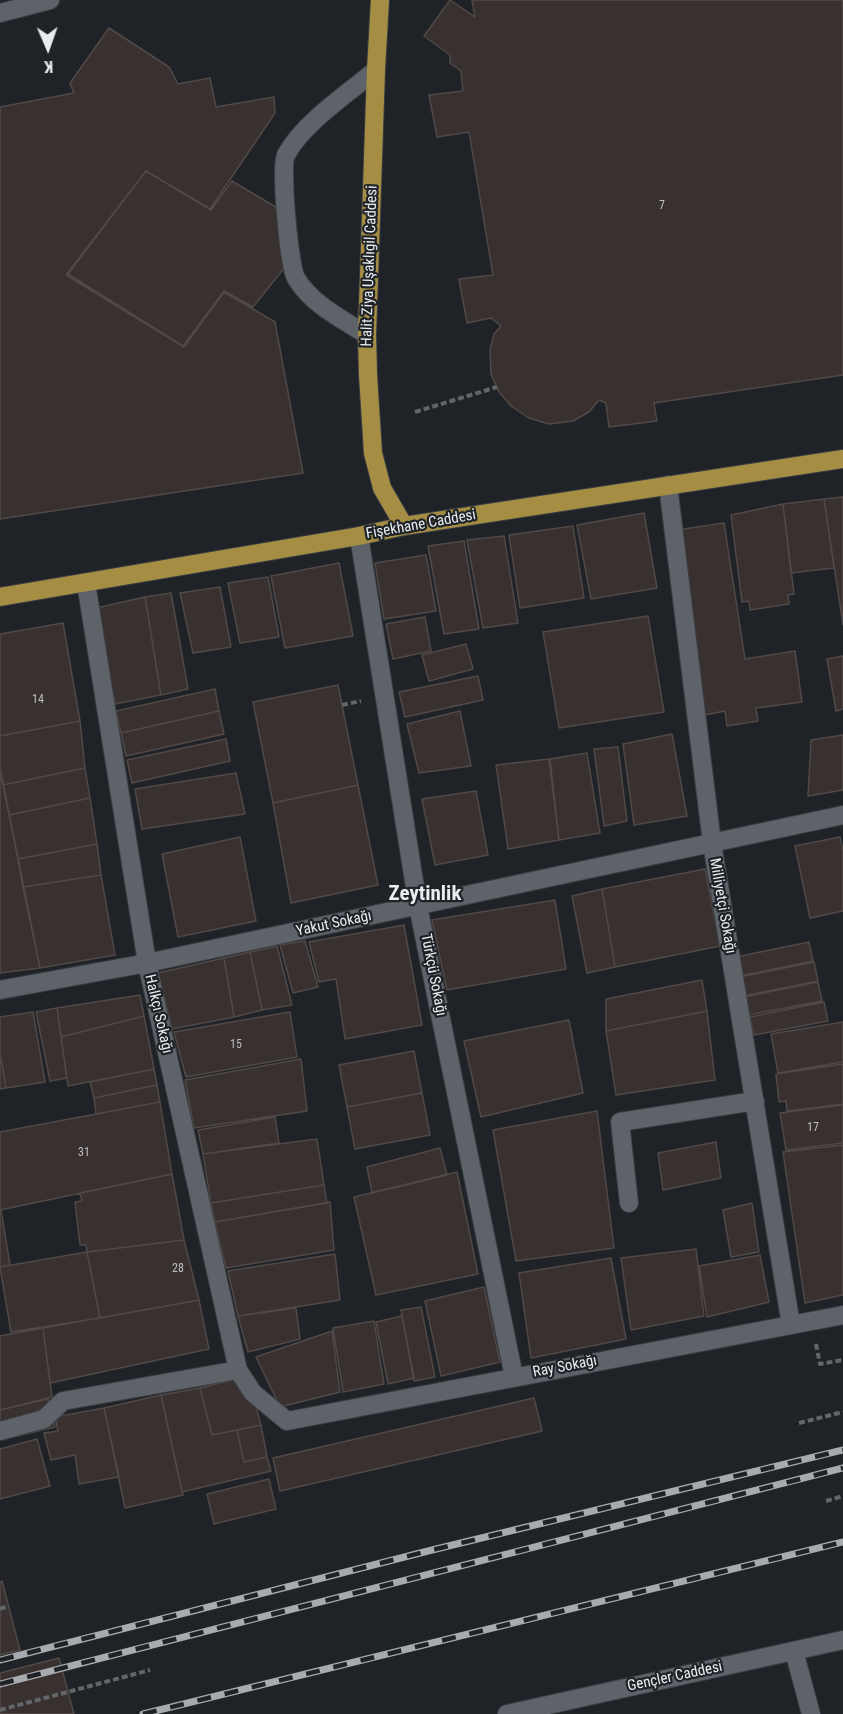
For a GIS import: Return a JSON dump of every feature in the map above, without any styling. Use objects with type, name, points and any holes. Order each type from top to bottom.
[{"type":"main road","name":"Halit Ziya Uşaklıgil Caddesi","points":[[380,0],[367,335],[368,375],[373,453],[382,488],[404,525]]},
{"type":"main road","name":"Fişekhane Caddesi","points":[[0,597],[359,536],[404,525],[843,459]]},
{"type":"street","points":[[0,13],[50,0]]},
{"type":"street","points":[[367,335],[316,302],[295,276],[284,200],[284,157],[306,128],[376,70]]},
{"type":"street","name":"Milliyetçi Sokağı","points":[[668,485],[712,843],[791,1325]]},
{"type":"street","name":"Türkçü Sokağı","points":[[359,536],[418,906],[514,1377]]},
{"type":"street","name":"Halkçı Sokağı","points":[[86,583],[147,963],[238,1370],[253,1393],[287,1421]]},
{"type":"street","name":"Yakut Sokağı","points":[[0,990],[147,963],[843,815]]},
{"type":"street","points":[[629,1203],[620,1122],[755,1101]]},
{"type":"street","name":"Ray Sokağı","points":[[287,1421],[843,1315]]},
{"type":"street","points":[[0,1431],[44,1419],[63,1401],[238,1370]]},
{"type":"street","name":"Gençler Caddesi","points":[[507,1714],[843,1640]]},
{"type":"street","points":[[794,1651],[811,1714]]},
{"type":"path","points":[[415,412],[497,387]]},
{"type":"path","points":[[812,1321],[820,1364],[843,1360]]},
{"type":"path","points":[[799,1423],[843,1412]]},
{"type":"path","points":[[826,1501],[843,1496]]},
{"type":"path","points":[[0,1609],[9,1606]]},
{"type":"path","points":[[0,1710],[150,1670]]},
{"type":"building","points":[[450,0],[475,17],[472,0],[843,0],[843,375],[654,403],[657,421],[609,427],[606,403],[599,400],[589,412],[573,421],[549,424],[529,418],[511,406],[499,392],[491,374],[490,349],[494,334],[501,326],[491,318],[467,323],[459,279],[493,275],[469,132],[437,137],[429,95],[463,91],[461,71],[450,63],[450,55],[424,36]]},
{"type":"building","points":[[109,28],[169,67],[178,84],[210,78],[216,107],[274,97],[275,113],[210,209],[146,171],[66,275],[184,347],[224,292],[275,322],[303,473],[0,519],[0,107],[74,93],[70,83]]},
{"type":"building","points":[[146,171],[211,210],[232,181],[279,209],[285,267],[253,307],[224,291],[183,346],[68,274]]},
{"type":"building","points":[[843,497],[843,625],[824,499]]},
{"type":"building","points":[[824,499],[834,568],[791,573],[783,504]]},
{"type":"building","points":[[783,504],[794,594],[788,595],[789,604],[750,610],[749,601],[742,602],[731,515]]},
{"type":"building","points":[[644,513],[657,588],[591,599],[577,525]]},
{"type":"building","points":[[724,523],[745,659],[795,651],[802,702],[756,708],[758,721],[727,726],[725,711],[704,715],[677,530]]},
{"type":"building","points":[[573,526],[584,598],[520,608],[509,535]]},
{"type":"building","points":[[504,536],[518,623],[483,628],[467,540]]},
{"type":"building","points":[[464,541],[479,629],[444,634],[428,546]]},
{"type":"building","points":[[426,555],[436,611],[384,619],[375,563]]},
{"type":"building","points":[[339,563],[353,636],[285,648],[271,576]]},
{"type":"building","points":[[268,577],[279,637],[240,643],[228,583]]},
{"type":"building","points":[[220,587],[231,647],[193,653],[180,593]]},
{"type":"building","points":[[171,593],[188,689],[161,695],[145,597]]},
{"type":"building","points":[[145,597],[161,695],[115,704],[96,608]]},
{"type":"building","points":[[648,616],[664,712],[559,728],[543,632]]},
{"type":"building","points":[[425,617],[431,651],[393,659],[386,624]]},
{"type":"building","points":[[63,623],[80,721],[0,736],[0,634]]},
{"type":"building","points":[[466,644],[473,669],[429,681],[422,655]]},
{"type":"building","points":[[843,656],[843,709],[836,711],[827,659]]},
{"type":"building","points":[[478,676],[483,700],[405,717],[399,692]]},
{"type":"building","points":[[338,685],[358,785],[273,803],[253,702]]},
{"type":"building","points":[[215,689],[219,711],[121,733],[116,711]]},
{"type":"building","points":[[219,711],[224,734],[126,756],[121,733]]},
{"type":"building","points":[[460,711],[471,766],[419,773],[407,724]]},
{"type":"building","points":[[80,721],[85,768],[3,785],[0,768],[0,736]]},
{"type":"building","points":[[672,734],[687,816],[634,825],[623,744]]},
{"type":"building","points":[[843,735],[843,790],[808,796],[811,740]]},
{"type":"building","points":[[226,739],[230,761],[132,783],[127,760]]},
{"type":"building","points":[[618,747],[627,821],[604,826],[594,749]]},
{"type":"building","points":[[587,753],[600,833],[559,840],[550,759]]},
{"type":"building","points":[[549,759],[559,840],[508,849],[496,765]]},
{"type":"building","points":[[85,768],[90,798],[9,815],[3,785]]},
{"type":"building","points":[[236,773],[245,814],[142,829],[135,789]]},
{"type":"building","points":[[0,774],[40,968],[0,973]]},
{"type":"building","points":[[358,785],[378,885],[291,903],[273,803]]},
{"type":"building","points":[[476,791],[488,855],[435,865],[422,799]]},
{"type":"building","points":[[90,798],[97,844],[18,859],[9,815]]},
{"type":"building","points":[[240,837],[256,921],[178,937],[162,854]]},
{"type":"building","points":[[840,837],[843,850],[843,911],[810,918],[795,846]]},
{"type":"building","points":[[97,844],[101,875],[23,887],[18,859]]},
{"type":"building","points":[[705,869],[720,946],[615,967],[602,889]]},
{"type":"building","points":[[101,875],[115,955],[40,968],[23,887]]},
{"type":"building","points":[[602,889],[615,967],[587,973],[572,896]]},
{"type":"building","points":[[555,900],[566,969],[447,990],[432,920]]},
{"type":"building","points":[[404,925],[422,1025],[345,1039],[336,979],[319,982],[309,942]]},
{"type":"building","points":[[305,941],[318,987],[293,993],[280,945]]},
{"type":"building","points":[[809,942],[813,961],[740,976],[736,957]]},
{"type":"building","points":[[277,946],[292,1005],[262,1010],[250,952]]},
{"type":"building","points":[[250,952],[262,1010],[234,1017],[224,958]]},
{"type":"building","points":[[224,958],[234,1017],[172,1029],[158,973]]},
{"type":"building","points":[[814,962],[818,981],[744,996],[740,977]]},
{"type":"building","points":[[702,980],[707,1011],[606,1031],[606,999]]},
{"type":"building","points":[[818,982],[822,1001],[748,1015],[744,997]]},
{"type":"building","points":[[140,995],[144,1016],[61,1037],[57,1008]]},
{"type":"building","points":[[824,1002],[828,1021],[754,1035],[750,1017]]},
{"type":"building","points":[[57,1008],[67,1078],[50,1081],[36,1012]]},
{"type":"building","points":[[707,1011],[715,1080],[616,1095],[606,1031]]},
{"type":"building","points":[[33,1012],[45,1082],[6,1088],[0,1053],[0,1017]]},
{"type":"building","points":[[290,1012],[297,1057],[186,1077],[174,1032]]},
{"type":"building","points":[[144,1016],[154,1069],[68,1086],[61,1037]]},
{"type":"building","points":[[569,1020],[583,1093],[481,1117],[464,1041]]},
{"type":"building","points":[[843,1022],[843,1062],[778,1073],[771,1034]]},
{"type":"building","points":[[414,1051],[422,1093],[347,1107],[339,1065]]},
{"type":"building","points":[[0,1053],[6,1088],[0,1089]]},
{"type":"building","points":[[301,1059],[307,1111],[194,1128],[185,1080]]},
{"type":"building","points":[[843,1064],[843,1104],[787,1111],[786,1101],[779,1102],[776,1074]]},
{"type":"building","points":[[154,1069],[157,1085],[94,1098],[90,1082]]},
{"type":"building","points":[[157,1085],[160,1102],[96,1114],[94,1098]]},
{"type":"building","points":[[422,1093],[430,1135],[355,1149],[347,1107]]},
{"type":"building","points":[[160,1102],[172,1174],[0,1210],[0,1132]]},
{"type":"building","points":[[843,1105],[843,1143],[786,1150],[780,1113]]},
{"type":"building","points":[[597,1111],[614,1248],[516,1261],[493,1130]]},
{"type":"building","points":[[275,1117],[279,1143],[203,1154],[198,1130]]},
{"type":"building","points":[[317,1139],[324,1185],[211,1203],[203,1154]]},
{"type":"building","points":[[716,1142],[721,1178],[663,1190],[658,1153]]},
{"type":"building","points":[[843,1145],[843,1295],[805,1303],[783,1152]]},
{"type":"building","points":[[440,1148],[447,1175],[372,1193],[367,1167]]},
{"type":"building","points":[[457,1172],[478,1274],[376,1295],[354,1197]]},
{"type":"building","points":[[172,1174],[184,1240],[87,1252],[86,1245],[80,1245],[75,1202],[82,1201],[80,1193]]},
{"type":"building","points":[[324,1185],[327,1203],[215,1222],[211,1203]]},
{"type":"building","points":[[330,1202],[334,1250],[226,1268],[215,1222]]},
{"type":"building","points":[[752,1203],[759,1252],[731,1257],[723,1210]]},
{"type":"building","points":[[0,1211],[10,1265],[0,1267]]},
{"type":"building","points":[[184,1240],[199,1300],[100,1318],[87,1252]]},
{"type":"building","points":[[696,1249],[704,1316],[631,1330],[621,1258]]},
{"type":"building","points":[[87,1252],[100,1318],[11,1332],[0,1267]]},
{"type":"building","points":[[335,1254],[340,1300],[238,1316],[228,1271]]},
{"type":"building","points":[[760,1255],[769,1302],[707,1317],[699,1266]]},
{"type":"building","points":[[611,1258],[626,1339],[531,1358],[519,1273]]},
{"type":"building","points":[[484,1287],[500,1362],[441,1376],[425,1301]]},
{"type":"building","points":[[199,1300],[209,1349],[50,1383],[43,1328]]},
{"type":"building","points":[[421,1307],[435,1377],[414,1381],[401,1310]]},
{"type":"building","points":[[296,1308],[300,1339],[248,1352],[238,1316]]},
{"type":"building","points":[[402,1316],[414,1378],[388,1384],[376,1322]]},
{"type":"building","points":[[374,1321],[384,1384],[343,1392],[333,1328]]},
{"type":"building","points":[[43,1328],[52,1397],[0,1410],[0,1336]]},
{"type":"building","points":[[332,1331],[340,1392],[280,1407],[256,1357]]},
{"type":"building","points":[[237,1379],[254,1400],[261,1425],[212,1435],[200,1388]]},
{"type":"building","points":[[200,1388],[212,1435],[237,1430],[244,1462],[267,1457],[271,1471],[182,1492],[161,1395]]},
{"type":"building","points":[[161,1395],[183,1495],[125,1508],[104,1408]]},
{"type":"building","points":[[534,1398],[542,1431],[280,1491],[273,1458]]},
{"type":"building","points":[[48,1399],[55,1427],[0,1440],[0,1410]]},
{"type":"building","points":[[104,1408],[119,1477],[79,1484],[75,1455],[51,1460],[44,1433],[58,1431],[55,1417]]},
{"type":"building","points":[[261,1425],[267,1457],[244,1462],[237,1430]]},
{"type":"building","points":[[37,1439],[50,1486],[0,1499],[0,1449]]},
{"type":"building","points":[[269,1479],[276,1509],[214,1524],[207,1494]]},
{"type":"building","points":[[2,1581],[20,1650],[0,1655],[0,1582]]},
{"type":"building","points":[[59,1658],[74,1714],[0,1714],[0,1673]]},
{"type":"railway","points":[[0,1660],[428,1551],[843,1450]]},
{"type":"railway","points":[[0,1684],[843,1468]]},
{"type":"railway","points":[[143,1714],[843,1542]]},
{"type":"district","name":"Zeytinlik","points":[[425,895]]}]
